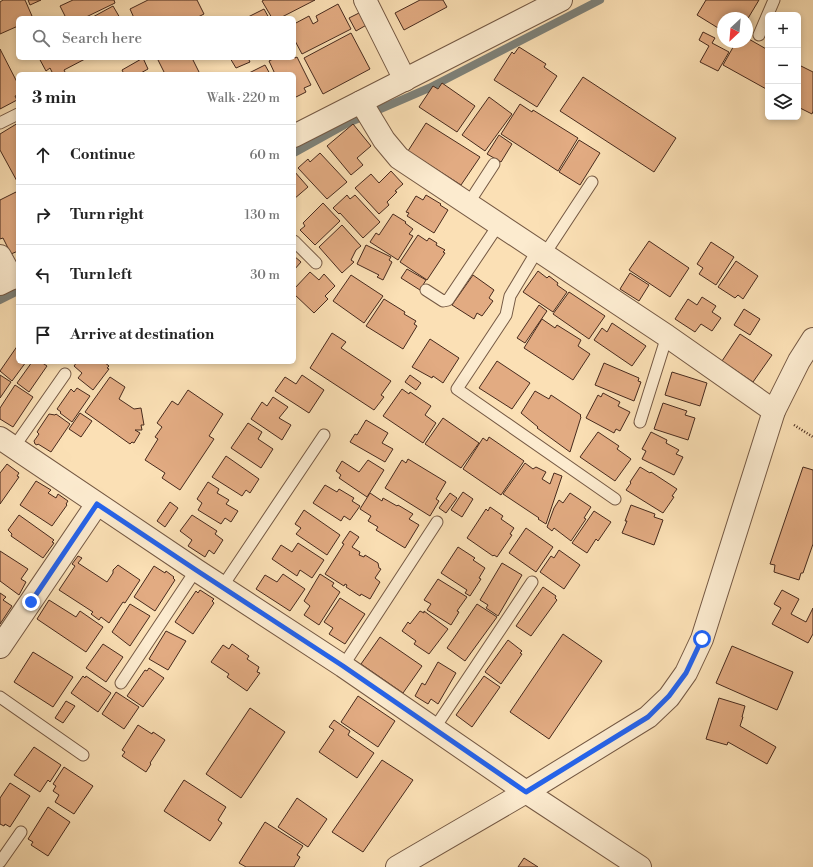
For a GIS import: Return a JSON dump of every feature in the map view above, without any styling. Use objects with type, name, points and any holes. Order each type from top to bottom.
[{"type":"street","points":[[365,0],[405,80]]},
{"type":"street","points":[[296,135],[561,0]]},
{"type":"street","points":[[361,102],[384,140],[399,158],[667,336],[774,411]]},
{"type":"street","points":[[0,256],[10,279]]},
{"type":"street","points":[[397,867],[526,792],[648,717],[669,696],[686,673],[702,639],[774,411],[799,361],[813,339]]},
{"type":"street","points":[[7,443],[196,570],[343,666],[526,792],[640,867]]},
{"type":"street","points":[[0,647],[97,504]]},
{"type":"lane","points":[[759,35],[774,0]]},
{"type":"lane","points":[[0,123],[16,115]]},
{"type":"lane","points":[[468,204],[494,164]]},
{"type":"lane","points":[[592,182],[510,296],[506,314],[457,389],[615,499]]},
{"type":"lane","points":[[426,290],[444,301],[448,300],[499,224]]},
{"type":"lane","points":[[296,243],[316,263]]},
{"type":"lane","points":[[640,422],[667,336]]},
{"type":"lane","points":[[7,443],[64,374]]},
{"type":"lane","points":[[222,587],[324,435]]},
{"type":"lane","points":[[343,666],[437,522]]},
{"type":"lane","points":[[121,683],[196,570]]},
{"type":"lane","points":[[434,729],[532,582]]},
{"type":"lane","points":[[0,697],[83,755]]},
{"type":"lane","points":[[0,862],[21,832]]},
{"type":"building","points":[[3,0],[25,0],[32,16],[16,16],[16,27],[0,34],[0,2]]},
{"type":"building","points":[[28,0],[41,0],[30,5]]},
{"type":"building","points":[[73,0],[114,0],[115,3],[88,16],[65,16],[60,6]]},
{"type":"building","points":[[148,0],[197,0],[204,14],[200,16],[133,16],[130,9]]},
{"type":"building","points":[[315,0],[284,16],[271,16],[262,1]]},
{"type":"building","points":[[420,0],[443,0],[447,7],[404,30],[395,13]]},
{"type":"building","points":[[706,0],[759,0],[752,12],[717,12],[717,27],[697,15]]},
{"type":"building","points":[[338,4],[351,29],[302,54],[296,43],[296,23],[309,16],[313,24],[318,21],[316,16]]},
{"type":"building","points":[[113,6],[119,16],[95,16]]},
{"type":"building","points":[[264,9],[268,16],[250,16]]},
{"type":"building","points":[[363,11],[370,23],[356,31],[349,18]]},
{"type":"building","points":[[703,32],[715,38],[712,43],[717,46],[717,48],[721,48],[729,52],[718,71],[700,62],[709,46],[699,40]]},
{"type":"building","points":[[351,33],[370,69],[323,94],[304,58]]},
{"type":"building","points":[[753,41],[765,48],[765,88],[723,65],[733,48],[753,48]]},
{"type":"building","points":[[519,47],[546,64],[544,67],[557,76],[537,107],[494,80],[512,52],[514,54]]},
{"type":"building","points":[[0,49],[16,80],[16,101],[0,109]]},
{"type":"building","points":[[297,57],[311,85],[304,88],[306,92],[296,97],[296,72],[274,72],[269,61],[296,60]]},
{"type":"building","points":[[40,60],[83,60],[64,70],[65,72],[52,72],[50,68],[46,71]]},
{"type":"building","points":[[140,60],[144,60],[148,69],[143,72],[123,72],[122,70]]},
{"type":"building","points":[[158,60],[193,60],[199,72],[164,72]]},
{"type":"building","points":[[231,60],[249,60],[250,62],[236,68]]},
{"type":"building","points":[[265,65],[269,72],[251,72]]},
{"type":"building","points":[[801,66],[813,72],[812,114],[801,108]]},
{"type":"building","points":[[583,77],[676,138],[654,172],[560,111]]},
{"type":"building","points":[[442,83],[475,106],[457,132],[419,107],[433,86],[438,89]]},
{"type":"building","points":[[489,97],[512,114],[485,151],[462,135]]},
{"type":"building","points":[[520,104],[532,112],[533,110],[578,138],[558,171],[501,134]]},
{"type":"building","points":[[426,123],[480,157],[461,185],[408,151]]},
{"type":"building","points":[[16,124],[16,179],[0,150],[0,134]]},
{"type":"building","points":[[353,124],[371,146],[357,158],[363,165],[351,175],[327,146]]},
{"type":"building","points":[[499,135],[512,144],[501,162],[487,154]]},
{"type":"building","points":[[579,140],[600,153],[580,185],[559,172]]},
{"type":"building","points":[[320,153],[347,182],[327,199],[298,168],[308,159],[310,162]]},
{"type":"building","points":[[391,171],[403,184],[395,191],[397,192],[387,202],[389,205],[379,214],[355,188],[371,174],[379,183]]},
{"type":"building","points":[[296,173],[308,187],[296,197]]},
{"type":"building","points":[[16,192],[16,252],[11,254],[3,238],[0,239],[0,200]]},
{"type":"building","points":[[347,195],[350,199],[355,195],[380,222],[363,238],[340,213],[339,214],[333,208]]},
{"type":"building","points":[[426,195],[448,210],[434,233],[407,216],[409,213],[406,212],[416,196],[423,200]]},
{"type":"building","points":[[323,203],[340,221],[315,245],[300,230],[305,226],[303,223]]},
{"type":"building","points":[[393,214],[406,222],[405,223],[413,229],[409,234],[413,236],[398,260],[370,242],[376,233],[379,235]]},
{"type":"building","points":[[342,225],[361,246],[356,250],[351,260],[354,262],[342,273],[319,247]]},
{"type":"building","points":[[418,235],[427,241],[429,238],[437,243],[436,245],[445,250],[443,252],[445,253],[427,280],[400,262]]},
{"type":"building","points":[[649,241],[689,268],[670,297],[629,270]]},
{"type":"building","points":[[711,242],[734,257],[716,285],[699,274],[703,268],[697,264]]},
{"type":"building","points":[[366,245],[391,257],[389,260],[392,262],[383,280],[377,277],[379,275],[357,264]]},
{"type":"building","points":[[296,258],[301,262],[296,268]]},
{"type":"building","points":[[736,261],[758,276],[743,299],[738,295],[735,298],[718,287]]},
{"type":"building","points":[[407,269],[426,280],[420,290],[401,278]]},
{"type":"building","points":[[538,271],[547,278],[549,276],[558,283],[557,285],[567,292],[553,312],[523,292]]},
{"type":"building","points":[[310,272],[319,280],[324,274],[335,286],[325,296],[328,299],[314,313],[296,296],[296,287]]},
{"type":"building","points":[[630,273],[649,285],[639,301],[620,289]]},
{"type":"building","points":[[351,275],[383,296],[364,323],[333,301]]},
{"type":"building","points":[[473,275],[494,290],[489,298],[493,301],[482,316],[477,313],[474,319],[452,305]]},
{"type":"building","points":[[569,292],[605,316],[589,339],[553,314]]},
{"type":"building","points":[[702,297],[716,306],[712,312],[721,318],[712,331],[701,324],[695,332],[675,319],[688,299],[697,305]]},
{"type":"building","points":[[384,299],[416,321],[414,324],[417,326],[403,349],[366,326]]},
{"type":"building","points":[[539,305],[547,311],[525,343],[517,338]]},
{"type":"building","points":[[744,309],[760,319],[750,335],[734,325]]},
{"type":"building","points":[[542,319],[555,328],[557,325],[581,340],[578,346],[590,354],[573,380],[524,348]]},
{"type":"building","points":[[612,323],[646,346],[632,366],[594,340],[602,328],[607,332]]},
{"type":"building","points":[[332,333],[346,342],[341,348],[391,381],[381,395],[384,397],[374,410],[310,368]]},
{"type":"building","points":[[740,334],[772,355],[753,382],[722,361]]},
{"type":"building","points":[[430,339],[459,358],[443,383],[433,376],[432,378],[412,367]]},
{"type":"building","points":[[16,348],[16,364],[25,364],[12,381],[0,371]]},
{"type":"building","points":[[497,361],[530,383],[512,409],[479,388]]},
{"type":"building","points":[[604,363],[639,378],[638,381],[641,382],[634,401],[595,385]]},
{"type":"building","points":[[31,364],[44,364],[47,366],[29,392],[17,383]]},
{"type":"building","points":[[76,364],[106,364],[109,366],[107,368],[109,369],[93,390],[78,378],[82,373],[74,366]]},
{"type":"building","points":[[672,372],[707,383],[700,406],[665,395]]},
{"type":"building","points":[[0,375],[11,382],[0,398]]},
{"type":"building","points":[[302,375],[324,390],[309,413],[275,391],[285,377],[296,384]]},
{"type":"building","points":[[410,375],[421,383],[416,390],[405,382]]},
{"type":"building","points":[[110,377],[125,387],[119,399],[134,409],[141,408],[144,425],[141,425],[142,430],[135,430],[140,433],[134,443],[132,442],[130,444],[85,412]]},
{"type":"building","points":[[15,385],[33,397],[13,427],[0,419],[0,408]]},
{"type":"building","points":[[77,388],[90,396],[72,422],[57,409],[71,389],[74,392]]},
{"type":"building","points":[[402,389],[409,394],[410,392],[431,406],[425,415],[436,423],[423,443],[383,416]]},
{"type":"building","points":[[188,390],[223,414],[209,436],[214,439],[180,490],[162,478],[165,473],[145,460],[158,439],[155,437],[162,427],[157,423],[172,401],[178,405]]},
{"type":"building","points":[[535,391],[549,399],[551,395],[581,415],[570,452],[537,428],[538,427],[521,413]]},
{"type":"building","points":[[603,393],[620,402],[618,406],[630,412],[620,431],[616,429],[614,433],[586,418],[598,395],[601,397]]},
{"type":"building","points":[[273,397],[288,407],[279,418],[291,425],[282,440],[251,419],[262,402],[267,406]]},
{"type":"building","points":[[663,403],[687,411],[685,415],[695,418],[688,440],[654,429]]},
{"type":"building","points":[[80,413],[92,421],[81,437],[69,429]]},
{"type":"building","points":[[49,414],[56,414],[70,424],[51,452],[38,444],[35,444],[34,441],[39,434],[37,432]]},
{"type":"building","points":[[443,418],[479,443],[461,468],[425,444]]},
{"type":"building","points":[[366,420],[388,433],[382,443],[393,449],[385,462],[350,442],[355,434],[357,435]]},
{"type":"building","points":[[248,423],[262,432],[258,439],[273,449],[261,468],[231,448]]},
{"type":"building","points":[[598,432],[619,446],[617,449],[631,459],[615,481],[580,457]]},
{"type":"building","points":[[651,432],[667,440],[666,443],[679,450],[676,454],[683,457],[674,475],[642,459],[646,451],[642,449]]},
{"type":"building","points":[[489,437],[524,461],[501,495],[463,469],[483,438],[487,441]]},
{"type":"building","points":[[226,456],[259,479],[250,493],[246,490],[242,496],[212,477]]},
{"type":"building","points":[[408,459],[446,482],[436,499],[439,501],[430,516],[385,488],[402,460],[406,463]]},
{"type":"building","points":[[368,460],[384,470],[367,497],[339,478],[341,475],[336,471],[342,461],[359,472]]},
{"type":"building","points":[[525,463],[533,469],[536,467],[546,472],[542,479],[550,484],[554,473],[562,476],[546,524],[503,494]]},
{"type":"building","points":[[7,464],[19,473],[17,476],[19,477],[0,504],[0,473]]},
{"type":"building","points":[[640,467],[650,473],[651,472],[677,489],[672,496],[674,497],[663,513],[626,490]]},
{"type":"building","points":[[803,467],[813,470],[813,544],[799,580],[774,572],[775,565],[770,564]]},
{"type":"building","points":[[36,481],[51,490],[48,493],[56,498],[58,494],[68,501],[66,504],[67,505],[52,526],[20,505]]},
{"type":"building","points":[[208,482],[219,489],[217,493],[229,500],[226,504],[238,511],[231,522],[225,518],[221,524],[198,510],[202,503],[197,499]]},
{"type":"building","points":[[325,485],[337,492],[339,489],[354,498],[352,501],[360,506],[350,520],[344,516],[341,521],[313,503]]},
{"type":"building","points":[[463,492],[473,499],[462,517],[451,510]]},
{"type":"building","points":[[370,493],[382,501],[383,498],[413,514],[409,519],[419,525],[405,548],[376,530],[378,527],[368,521],[371,516],[360,509]]},
{"type":"building","points":[[450,493],[457,498],[446,513],[439,508]]},
{"type":"building","points":[[570,493],[591,507],[584,518],[586,519],[571,541],[554,528],[552,531],[547,527],[554,508],[559,500],[563,503]]},
{"type":"building","points":[[170,502],[178,508],[165,527],[157,521]]},
{"type":"building","points":[[631,505],[655,514],[654,517],[663,520],[654,545],[622,533]]},
{"type":"building","points":[[490,507],[503,516],[501,519],[514,528],[510,534],[512,535],[497,557],[494,555],[493,556],[467,538],[486,509],[488,511]]},
{"type":"building","points":[[304,510],[340,535],[327,555],[296,534],[301,528],[295,524]]},
{"type":"building","points":[[594,511],[611,522],[598,541],[596,539],[587,553],[572,543]]},
{"type":"building","points":[[19,515],[54,540],[52,542],[54,543],[43,558],[11,536],[12,534],[8,530]]},
{"type":"building","points":[[192,515],[217,531],[215,534],[223,540],[214,554],[209,550],[205,557],[188,546],[192,540],[180,531]]},
{"type":"building","points":[[526,528],[553,547],[536,572],[509,553]]},
{"type":"building","points":[[350,531],[359,537],[352,547],[360,552],[359,555],[364,557],[365,555],[378,563],[379,568],[381,569],[375,578],[380,582],[370,599],[361,594],[360,596],[346,587],[347,585],[345,584],[344,586],[325,574],[344,544],[342,543]]},
{"type":"building","points":[[298,543],[324,560],[312,578],[300,570],[297,576],[272,559],[281,545],[292,552]]},
{"type":"building","points":[[458,547],[475,558],[473,560],[485,568],[479,578],[481,579],[470,596],[465,593],[467,590],[441,573]]},
{"type":"building","points":[[559,550],[580,565],[564,589],[540,572],[551,556],[554,558]]},
{"type":"building","points":[[0,551],[28,569],[21,579],[26,582],[19,595],[0,581]]},
{"type":"building","points":[[78,556],[82,558],[78,563],[107,582],[113,573],[113,570],[118,565],[140,580],[125,603],[123,602],[109,623],[101,617],[99,620],[91,614],[93,612],[59,590],[75,566],[72,564]]},
{"type":"building","points":[[502,563],[522,575],[498,616],[486,608],[488,605],[480,600]]},
{"type":"building","points":[[154,566],[165,573],[166,571],[174,577],[173,578],[175,580],[155,611],[134,597]]},
{"type":"building","points":[[283,574],[305,589],[290,611],[256,589],[265,575],[277,582]]},
{"type":"building","points":[[320,574],[334,583],[332,586],[340,592],[319,625],[304,615],[310,606],[304,601]]},
{"type":"building","points":[[438,579],[467,597],[457,611],[459,612],[451,625],[427,610],[431,604],[424,600]]},
{"type":"building","points":[[543,587],[556,596],[555,598],[557,600],[531,636],[516,626]]},
{"type":"building","points":[[200,590],[214,599],[212,601],[214,603],[193,634],[175,622],[196,591],[198,593]]},
{"type":"building","points":[[782,590],[799,599],[791,614],[806,622],[813,608],[813,634],[808,643],[772,624],[781,608],[774,604]]},
{"type":"building","points":[[0,593],[6,597],[3,600],[12,606],[0,624]]},
{"type":"building","points":[[340,598],[365,614],[345,644],[329,634],[333,628],[324,622]]},
{"type":"building","points":[[49,600],[76,617],[80,611],[103,627],[86,652],[37,619]]},
{"type":"building","points":[[130,604],[150,616],[130,646],[112,632]]},
{"type":"building","points":[[477,604],[497,617],[465,661],[447,648]]},
{"type":"building","points":[[420,611],[424,613],[424,611],[448,629],[429,654],[414,644],[416,641],[402,631],[408,622],[410,624]]},
{"type":"building","points":[[166,631],[186,641],[168,670],[149,659]]},
{"type":"building","points":[[563,634],[602,661],[549,739],[510,712]]},
{"type":"building","points":[[380,637],[422,666],[403,693],[361,664]]},
{"type":"building","points":[[508,640],[522,651],[520,653],[522,654],[501,684],[485,672]]},
{"type":"building","points":[[103,644],[123,657],[106,682],[86,668]]},
{"type":"building","points":[[232,644],[249,656],[247,659],[259,667],[257,672],[260,673],[247,691],[227,677],[229,674],[211,662],[223,645],[229,649]]},
{"type":"building","points":[[732,646],[793,672],[777,710],[716,683]]},
{"type":"building","points":[[33,652],[73,677],[53,707],[14,682]]},
{"type":"building","points":[[438,662],[456,673],[438,704],[431,699],[428,704],[415,696],[422,683],[425,685]]},
{"type":"building","points":[[149,668],[164,678],[143,707],[127,696],[145,670],[147,671]]},
{"type":"building","points":[[83,676],[85,678],[86,676],[111,693],[98,712],[71,693]]},
{"type":"building","points":[[484,676],[500,687],[472,727],[456,715]]},
{"type":"building","points":[[116,692],[139,707],[124,729],[102,714]]},
{"type":"building","points":[[358,696],[395,721],[378,747],[341,722]]},
{"type":"building","points":[[719,698],[745,706],[740,726],[776,747],[767,764],[728,742],[727,745],[706,739]]},
{"type":"building","points":[[66,701],[75,706],[63,723],[55,718]]},
{"type":"building","points":[[250,708],[285,732],[241,798],[206,774]]},
{"type":"building","points":[[334,720],[350,731],[348,735],[374,753],[357,778],[319,752],[334,730],[329,727]]},
{"type":"building","points":[[138,725],[165,740],[146,772],[122,756],[125,752],[122,750]]},
{"type":"building","points":[[34,747],[61,765],[50,782],[48,780],[40,792],[14,775]]},
{"type":"building","points":[[382,760],[413,780],[363,852],[332,832]]},
{"type":"building","points":[[64,767],[93,786],[74,814],[55,802],[59,795],[53,791],[56,786],[53,784]]},
{"type":"building","points":[[184,780],[226,807],[218,820],[222,823],[210,841],[164,811]]},
{"type":"building","points":[[10,783],[30,796],[10,827],[5,824],[4,826],[0,824],[0,798]]},
{"type":"building","points":[[297,798],[327,819],[308,847],[278,827]]},
{"type":"building","points":[[48,807],[70,822],[48,856],[31,845],[33,842],[28,839]]},
{"type":"building","points":[[265,822],[303,846],[297,855],[300,857],[294,867],[246,867],[239,863]]},
{"type":"building","points":[[524,858],[538,867],[518,867]]},
{"type":"waterway","points":[[296,152],[348,123],[429,88],[600,0]]},
{"type":"waterway","points":[[0,300],[16,292]]},
{"type":"route","points":[[31,602],[97,504],[343,666],[526,792],[648,717],[669,696],[686,673],[702,639]]}]
